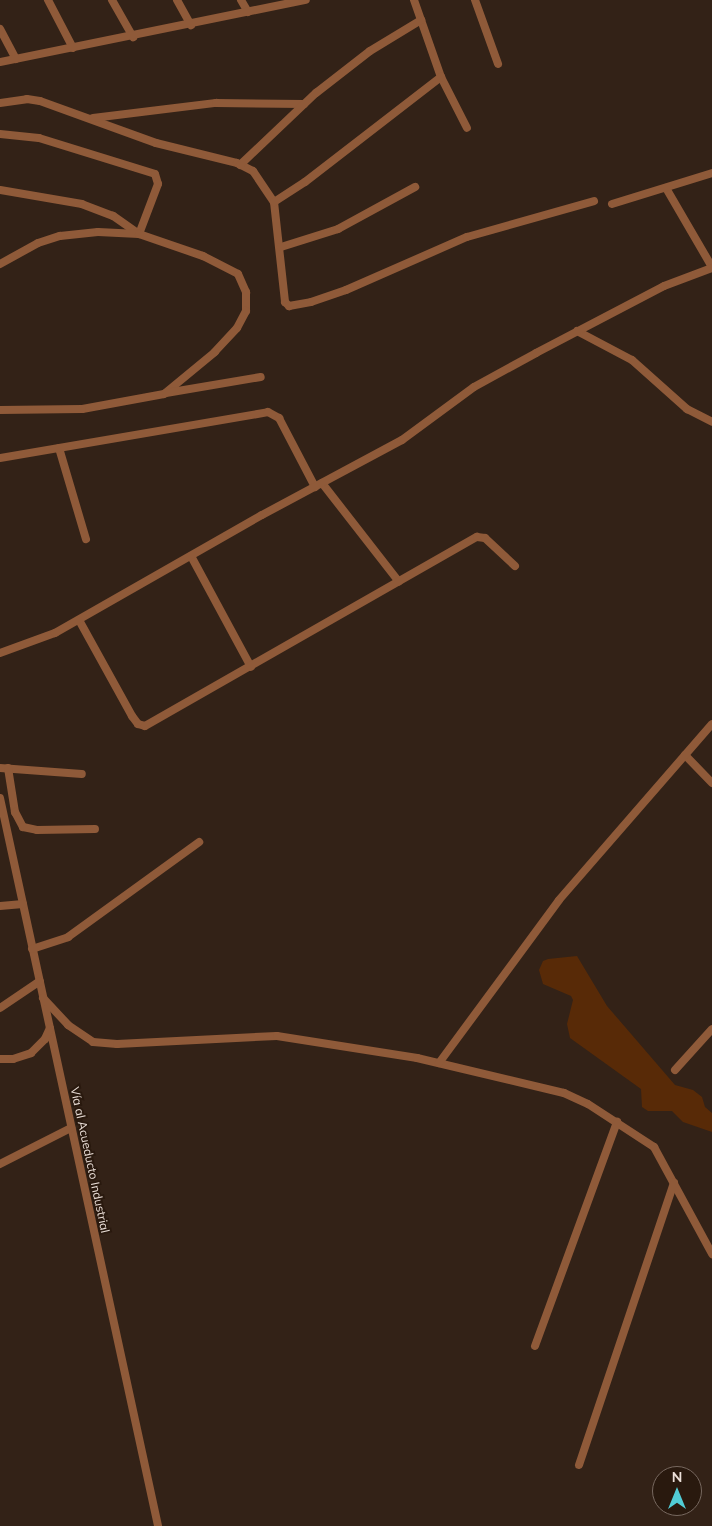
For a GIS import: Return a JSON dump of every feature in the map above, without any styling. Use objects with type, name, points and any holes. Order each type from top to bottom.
[{"type":"street","points":[[48,0],[73,48]]},
{"type":"street","points":[[112,0],[133,37]]},
{"type":"street","points":[[177,0],[191,25]]},
{"type":"street","points":[[241,0],[248,12]]},
{"type":"street","points":[[0,62],[133,37],[306,0]]},
{"type":"street","points":[[414,0],[441,77],[467,128]]},
{"type":"street","points":[[476,0],[498,64]]},
{"type":"street","points":[[240,164],[304,104],[370,51],[420,20]]},
{"type":"street","points":[[0,29],[16,59]]},
{"type":"street","points":[[274,202],[305,182],[441,77]]},
{"type":"street","points":[[0,103],[32,100],[91,118],[162,145],[240,164],[257,175],[274,202],[281,247],[286,304],[301,305],[346,290],[467,237],[594,201]]},
{"type":"street","points":[[91,118],[216,103],[304,104]]},
{"type":"street","points":[[0,134],[39,138],[155,174],[158,184],[139,234]]},
{"type":"street","points":[[612,204],[712,173]]},
{"type":"street","points":[[281,247],[338,229],[415,187]]},
{"type":"street","points":[[0,653],[41,640],[79,620],[422,428],[474,386],[664,286],[712,268],[666,188]]},
{"type":"street","points":[[0,190],[82,204],[113,216],[139,234],[203,256],[238,274],[246,292],[246,310],[237,328],[215,352],[164,394]]},
{"type":"street","points":[[0,264],[38,243],[60,236],[98,232],[139,234]]},
{"type":"street","points":[[577,331],[632,360],[686,409],[712,422]]},
{"type":"street","points":[[0,410],[82,409],[261,377]]},
{"type":"street","points":[[0,458],[268,412],[279,418],[318,485],[399,582]]},
{"type":"street","points":[[59,448],[86,539]]},
{"type":"street","points":[[79,620],[141,726],[252,667],[477,538],[485,538],[515,566]]},
{"type":"street","points":[[191,556],[252,667]]},
{"type":"street","points":[[439,1063],[559,900],[712,724]]},
{"type":"street","points":[[685,754],[712,783]]},
{"type":"street","points":[[82,774],[4,768],[15,812],[23,827],[37,830],[95,829]]},
{"type":"street","name":"Vía al Acueducto Industrial","points":[[0,798],[158,1526]]},
{"type":"street","points":[[32,949],[68,937],[198,842]]},
{"type":"street","points":[[0,906],[24,904]]},
{"type":"street","points":[[0,1008],[40,981]]},
{"type":"street","points":[[44,998],[72,1029],[92,1042],[140,1043],[265,1035],[329,1043],[439,1063],[564,1094],[618,1122],[654,1147],[712,1254]]},
{"type":"street","points":[[0,1059],[13,1059],[31,1052],[46,1039],[50,1028]]},
{"type":"street","points":[[675,1070],[712,1029]]},
{"type":"street","points":[[535,1346],[618,1122]]},
{"type":"street","points":[[0,1164],[71,1128]]},
{"type":"street","points":[[579,1464],[674,1183]]},
{"type":"shaded area","points":[[577,956],[607,1006],[675,1085],[693,1090],[702,1097],[705,1107],[712,1113],[712,1132],[683,1122],[672,1111],[648,1111],[642,1107],[641,1089],[570,1038],[567,1024],[573,1000],[571,996],[543,984],[539,970],[543,961],[548,959]]}]
